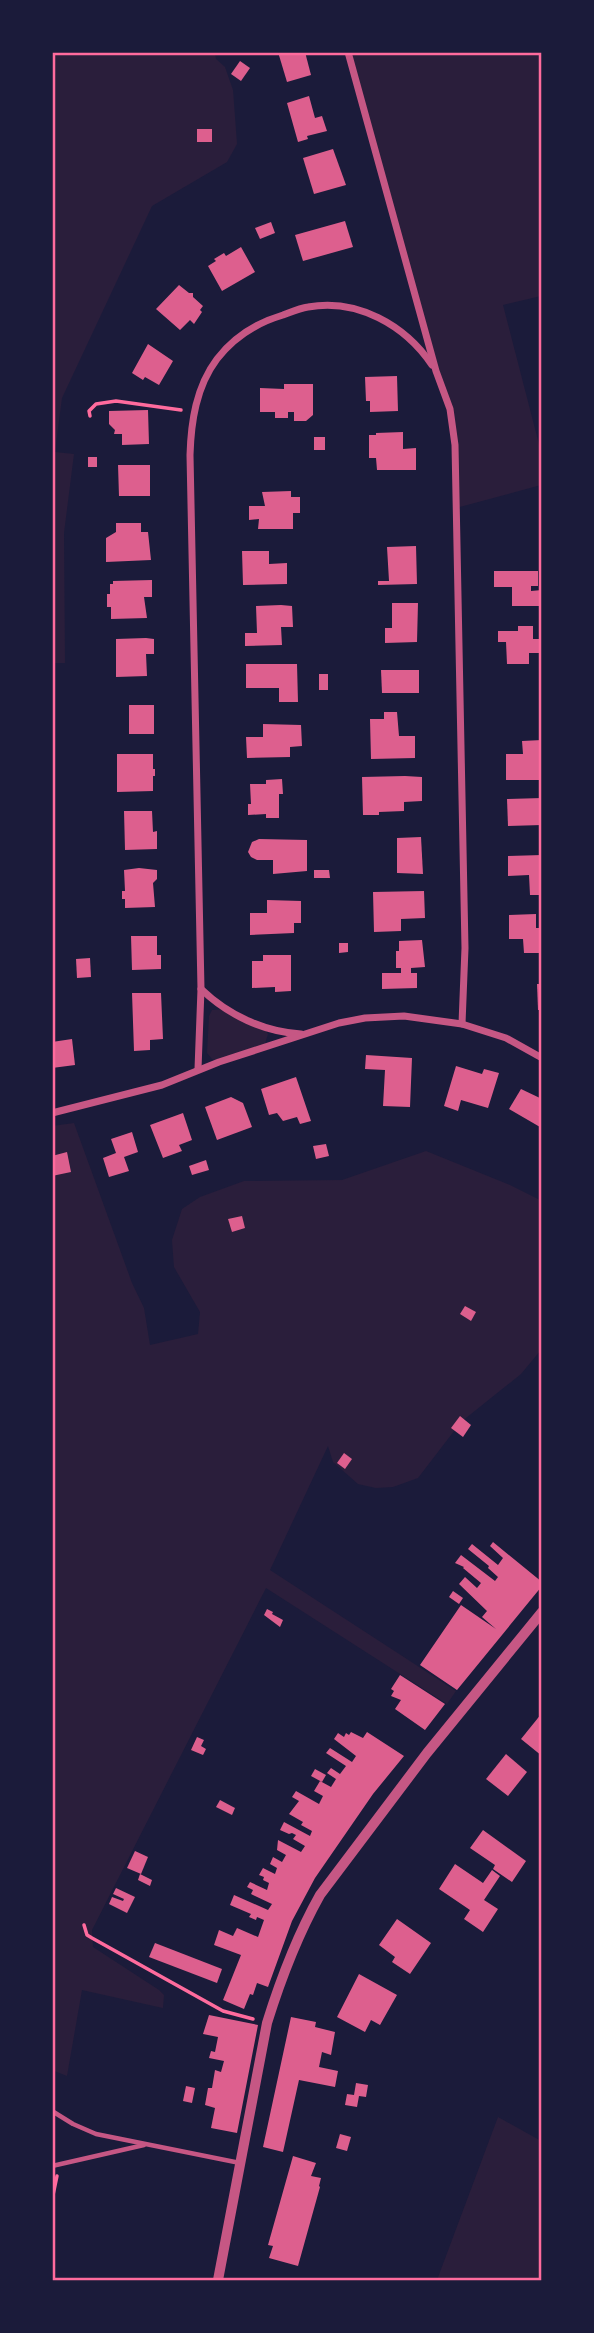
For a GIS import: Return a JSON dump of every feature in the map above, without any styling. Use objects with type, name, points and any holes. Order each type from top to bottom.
[{"type":"street","points":[[348,52],[436,371],[450,409],[455,445],[465,948],[462,1024]]},
{"type":"street","points":[[198,1069],[201,989],[191,455],[194,413],[207,377],[230,344],[248,330],[268,320],[308,307],[330,305],[374,315],[396,327],[422,350],[436,371]]},
{"type":"street","points":[[201,989],[225,1009],[271,1031],[305,1034]]},
{"type":"street","points":[[52,1113],[162,1085],[198,1069],[339,1023],[365,1018],[427,1018],[462,1024],[506,1038],[541,1058]]},
{"type":"street","points":[[218,2280],[267,2023],[292,1952],[320,1895],[427,1753],[541,1612]]},
{"type":"lane","points":[[52,2111],[96,2134],[241,2163]]},
{"type":"lane","points":[[52,2166],[147,2144]]},
{"type":"path","points":[[89,416],[89,411],[96,404],[116,401],[194,413]]},
{"type":"path","points":[[84,1925],[87,1935],[223,2011],[267,2023]]},
{"type":"path","points":[[52,2200],[60,2164]]},
{"type":"shaded area","points":[[53,53],[215,53],[216,59],[225,67],[233,90],[237,144],[227,162],[152,206],[62,398],[55,452],[74,454],[64,533],[65,663],[53,663]]},
{"type":"shaded area","points":[[348,53],[541,53],[541,296],[503,305],[541,452],[541,485],[456,508],[450,409]]},
{"type":"shaded area","points":[[225,1009],[262,1026],[268,1034],[264,1047],[219,1062],[212,1059],[207,1053],[209,1016],[212,1010]]},
{"type":"shaded area","points":[[74,1123],[132,1283],[144,1308],[150,1345],[198,1334],[200,1312],[174,1267],[172,1240],[182,1209],[200,1197],[244,1181],[342,1180],[426,1151],[542,1201],[541,1350],[521,1374],[461,1422],[418,1478],[393,1487],[376,1488],[358,1484],[333,1462],[328,1446],[270,1570],[456,1691],[447,1704],[266,1588],[92,1930],[93,1947],[159,1990],[164,1995],[163,2008],[82,1990],[67,2076],[52,2070],[52,1126]]},
{"type":"shaded area","points":[[498,2117],[541,2141],[541,2280],[437,2280]]},
{"type":"building","points":[[278,52],[305,52],[311,75],[287,82]]},
{"type":"building","points":[[240,61],[250,68],[241,81],[231,74]]},
{"type":"building","points":[[309,96],[315,118],[322,116],[327,131],[307,136],[308,139],[298,142],[287,103]]},
{"type":"building","points":[[197,129],[212,129],[212,142],[197,142]]},
{"type":"building","points":[[333,149],[346,185],[314,194],[303,158]]},
{"type":"building","points":[[345,221],[353,247],[303,261],[295,235]]},
{"type":"building","points":[[271,222],[275,233],[260,239],[255,228]]},
{"type":"building","points":[[241,247],[255,272],[222,291],[208,266],[224,253],[226,256]]},
{"type":"building","points":[[179,285],[193,293],[193,297],[203,306],[194,324],[190,320],[180,330],[156,309]]},
{"type":"building","points":[[148,344],[173,361],[159,385],[132,373]]},
{"type":"building","points":[[397,376],[398,411],[370,412],[370,401],[366,401],[365,377]]},
{"type":"building","points":[[284,384],[313,384],[313,415],[306,421],[294,421],[294,412],[288,412],[288,418],[275,418],[275,412],[260,412],[260,388],[284,389]]},
{"type":"building","points":[[148,410],[149,444],[122,445],[122,434],[114,434],[115,430],[109,424],[109,411]]},
{"type":"building","points":[[403,432],[403,449],[416,448],[416,470],[377,470],[376,458],[369,458],[369,435]]},
{"type":"building","points":[[314,437],[325,437],[325,450],[314,450]]},
{"type":"building","points":[[88,457],[97,457],[97,467],[88,467]]},
{"type":"building","points":[[118,465],[150,465],[150,496],[119,496]]},
{"type":"building","points":[[291,491],[291,497],[300,497],[300,513],[293,513],[293,529],[258,529],[259,519],[249,520],[249,506],[265,506],[262,492]]},
{"type":"building","points":[[116,523],[141,523],[141,532],[148,532],[151,560],[106,562],[106,538],[116,532]]},
{"type":"building","points":[[416,546],[417,584],[378,585],[378,581],[389,581],[387,547]]},
{"type":"building","points":[[242,551],[269,551],[269,564],[287,563],[287,584],[243,585]]},
{"type":"building","points":[[494,571],[538,571],[538,586],[531,586],[531,591],[542,590],[542,606],[512,606],[512,587],[494,587]]},
{"type":"building","points":[[152,580],[152,597],[144,597],[147,618],[111,619],[107,594],[110,594],[110,584],[113,584],[113,581]]},
{"type":"building","points":[[392,603],[418,603],[417,642],[385,643],[385,628],[392,628]]},
{"type":"building","points":[[256,606],[292,606],[293,627],[281,627],[282,645],[245,646],[245,633],[257,633]]},
{"type":"building","points":[[518,626],[533,626],[533,639],[542,639],[542,653],[529,653],[529,664],[507,664],[506,642],[498,642],[498,631],[518,631]]},
{"type":"building","points":[[116,639],[154,639],[154,654],[146,654],[147,676],[116,677]]},
{"type":"building","points":[[246,664],[297,664],[298,702],[279,702],[279,688],[246,688]]},
{"type":"building","points":[[381,670],[419,670],[419,693],[382,693]]},
{"type":"building","points":[[319,674],[328,674],[328,690],[319,690]]},
{"type":"building","points":[[129,705],[154,705],[154,734],[129,734]]},
{"type":"building","points":[[384,712],[397,712],[399,736],[415,736],[415,758],[371,759],[370,719],[384,719]]},
{"type":"building","points":[[263,724],[301,725],[302,746],[290,747],[290,757],[247,758],[246,737],[263,737]]},
{"type":"building","points":[[542,740],[542,780],[506,780],[506,754],[523,754],[522,741]]},
{"type":"building","points":[[117,754],[153,754],[153,791],[117,792]]},
{"type":"building","points":[[362,777],[422,777],[422,801],[404,802],[404,811],[363,815]]},
{"type":"building","points":[[282,779],[283,794],[279,794],[279,818],[266,818],[266,814],[248,815],[248,804],[251,804],[250,784],[266,784],[266,780]]},
{"type":"building","points":[[542,798],[542,825],[508,826],[507,799]]},
{"type":"building","points":[[124,811],[152,811],[153,832],[157,831],[157,849],[125,850]]},
{"type":"building","points":[[421,837],[423,874],[397,873],[397,838]]},
{"type":"building","points":[[259,839],[307,840],[307,871],[273,874],[273,860],[257,860],[248,852],[252,842]]},
{"type":"building","points":[[542,855],[542,895],[530,895],[529,875],[508,876],[508,856]]},
{"type":"building","points":[[124,870],[157,870],[157,879],[153,883],[155,907],[125,908],[125,899],[122,899],[122,891],[125,891]]},
{"type":"building","points":[[314,870],[329,870],[330,878],[314,878]]},
{"type":"building","points":[[424,891],[425,918],[401,919],[401,931],[374,932],[373,892]]},
{"type":"building","points":[[267,900],[301,901],[301,923],[294,923],[294,933],[250,935],[250,913],[267,913]]},
{"type":"building","points":[[536,914],[536,928],[542,928],[542,953],[524,953],[523,939],[509,939],[509,915]]},
{"type":"building","points":[[131,936],[157,936],[157,955],[161,955],[161,969],[132,970]]},
{"type":"building","points":[[422,940],[425,967],[411,968],[411,973],[417,973],[417,988],[382,989],[382,973],[401,973],[401,968],[396,968],[399,941]]},
{"type":"building","points":[[339,943],[348,943],[348,952],[339,953]]},
{"type":"building","points":[[263,955],[291,955],[291,991],[275,992],[275,987],[252,988],[252,961],[263,961]]},
{"type":"building","points":[[90,958],[91,977],[77,978],[76,959]]},
{"type":"building","points":[[537,984],[542,984],[542,1010],[538,1010]]},
{"type":"building","points":[[132,993],[161,993],[163,1039],[150,1040],[150,1050],[134,1051]]},
{"type":"building","points":[[72,1039],[75,1065],[52,1068],[52,1042]]},
{"type":"building","points":[[366,1055],[412,1058],[410,1107],[383,1106],[385,1070],[365,1069]]},
{"type":"building","points":[[456,1066],[482,1074],[484,1069],[499,1073],[488,1108],[461,1100],[458,1111],[444,1106]]},
{"type":"building","points":[[296,1077],[311,1121],[300,1124],[297,1117],[283,1121],[277,1113],[269,1115],[261,1089]]},
{"type":"building","points":[[521,1089],[542,1099],[540,1127],[509,1109]]},
{"type":"building","points":[[231,1097],[243,1103],[252,1127],[217,1140],[205,1107]]},
{"type":"building","points":[[183,1113],[192,1140],[179,1145],[182,1151],[163,1158],[150,1125]]},
{"type":"building","points":[[132,1132],[138,1152],[124,1157],[129,1171],[109,1177],[103,1158],[116,1153],[111,1139]]},
{"type":"building","points":[[326,1144],[329,1156],[316,1159],[313,1146]]},
{"type":"building","points":[[67,1152],[71,1172],[52,1176],[52,1156]]},
{"type":"building","points":[[206,1160],[209,1170],[192,1175],[189,1166]]},
{"type":"building","points":[[242,1216],[245,1228],[232,1232],[228,1219]]},
{"type":"building","points":[[465,1306],[476,1312],[471,1321],[460,1314]]},
{"type":"building","points":[[460,1416],[471,1425],[463,1437],[451,1428]]},
{"type":"building","points":[[344,1453],[352,1459],[345,1469],[337,1463]]},
{"type":"building","points":[[493,1542],[542,1582],[542,1586],[457,1690],[420,1665],[461,1605],[496,1629],[482,1617],[487,1611],[459,1584],[465,1577],[477,1588],[481,1583],[464,1567],[455,1563],[461,1555],[495,1581],[498,1577],[489,1566],[468,1549],[472,1544],[498,1565],[503,1558],[490,1546]]},
{"type":"building","points":[[453,1591],[463,1598],[459,1604],[449,1597]]},
{"type":"building","points":[[267,1609],[283,1620],[280,1627],[264,1615]]},
{"type":"building","points":[[400,1675],[445,1704],[425,1730],[395,1709],[401,1700],[391,1696],[394,1691],[391,1689]]},
{"type":"building","points":[[542,1713],[542,1756],[521,1739]]},
{"type":"building","points":[[351,1732],[363,1738],[367,1732],[404,1756],[373,1794],[315,1878],[292,1921],[268,1987],[257,1983],[244,2009],[223,2000],[241,1955],[214,1945],[219,1930],[233,1936],[237,1928],[258,1937],[264,1920],[249,1917],[251,1914],[230,1905],[234,1895],[268,1910],[272,1904],[251,1894],[253,1890],[247,1887],[250,1882],[267,1890],[269,1883],[259,1875],[263,1868],[275,1874],[277,1868],[270,1864],[273,1857],[282,1862],[286,1855],[277,1850],[278,1840],[301,1852],[305,1846],[293,1839],[296,1835],[280,1830],[284,1822],[310,1836],[312,1831],[289,1814],[299,1801],[292,1797],[296,1791],[319,1804],[323,1796],[314,1791],[320,1781],[331,1787],[336,1779],[327,1773],[331,1768],[340,1774],[346,1766],[326,1753],[330,1748],[352,1762],[356,1756],[334,1739],[338,1733],[344,1737]]},
{"type":"building","points":[[197,1737],[204,1740],[201,1746],[206,1749],[203,1755],[191,1750]]},
{"type":"building","points":[[506,1754],[527,1772],[508,1796],[486,1779]]},
{"type":"building","points":[[315,1769],[326,1775],[322,1782],[311,1776]]},
{"type":"building","points":[[220,1800],[235,1808],[232,1815],[216,1807]]},
{"type":"building","points":[[483,1830],[526,1861],[512,1882],[493,1869],[495,1865],[470,1848]]},
{"type":"building","points":[[135,1851],[148,1857],[141,1874],[127,1868]]},
{"type":"building","points":[[455,1864],[483,1883],[492,1870],[500,1876],[484,1900],[498,1909],[483,1932],[464,1919],[470,1910],[439,1889]]},
{"type":"building","points":[[140,1874],[152,1880],[150,1886],[138,1880]]},
{"type":"building","points":[[116,1888],[135,1897],[127,1913],[109,1904],[112,1897],[123,1901],[124,1899],[113,1894]]},
{"type":"building","points":[[397,1919],[431,1943],[410,1974],[392,1962],[395,1957],[379,1945]]},
{"type":"building","points":[[155,1943],[222,1969],[217,1983],[149,1957]]},
{"type":"building","points":[[359,1974],[397,1995],[380,2025],[371,2020],[365,2032],[337,2017]]},
{"type":"building","points":[[209,2015],[258,2025],[237,2133],[211,2128],[215,2108],[205,2105],[215,2070],[221,2072],[224,2061],[209,2058],[211,2051],[215,2052],[218,2037],[203,2034]]},
{"type":"building","points":[[291,2017],[316,2022],[315,2027],[335,2032],[331,2055],[322,2052],[319,2067],[338,2071],[335,2087],[299,2080],[283,2152],[263,2147]]},
{"type":"building","points":[[356,2083],[368,2085],[366,2097],[359,2096],[357,2107],[345,2105],[347,2094],[354,2095]]},
{"type":"building","points":[[186,2086],[195,2088],[192,2103],[183,2101]]},
{"type":"building","points":[[340,2134],[351,2137],[347,2151],[336,2148]]},
{"type":"building","points":[[293,2156],[316,2163],[311,2176],[321,2178],[298,2266],[269,2258],[273,2246],[268,2245]]}]
